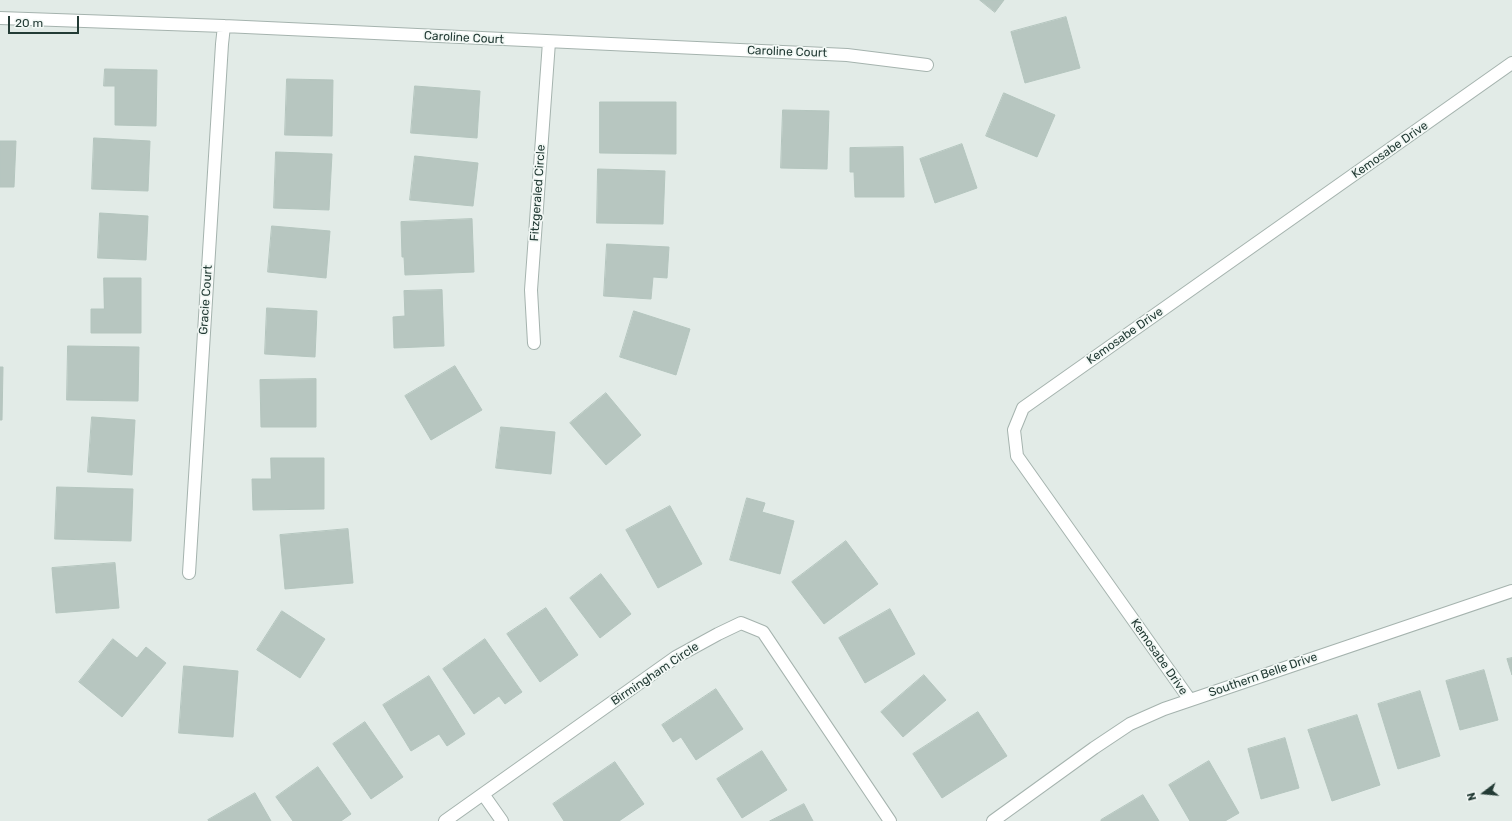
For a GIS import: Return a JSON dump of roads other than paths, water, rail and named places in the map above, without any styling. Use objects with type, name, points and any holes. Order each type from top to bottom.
[{"type":"street","name":"Caroline Court","points":[[0,18],[224,26],[847,55],[927,65]]},
{"type":"street","name":"Gracie Court","points":[[189,573],[224,26]]},
{"type":"street","name":"Fitzgeraled Circle","points":[[534,343],[531,290],[549,42]]},
{"type":"street","name":"Kemosabe Drive","points":[[1190,700],[1018,456],[1014,430],[1023,408],[1512,63]]},
{"type":"street","name":"Southern Belle Drive","points":[[993,821],[1094,748],[1130,724],[1164,709],[1512,591]]},
{"type":"street","name":"Birmingham Circle","points":[[445,821],[676,657],[741,623],[763,632],[890,821]]},
{"type":"street","points":[[483,794],[502,821]]}]
